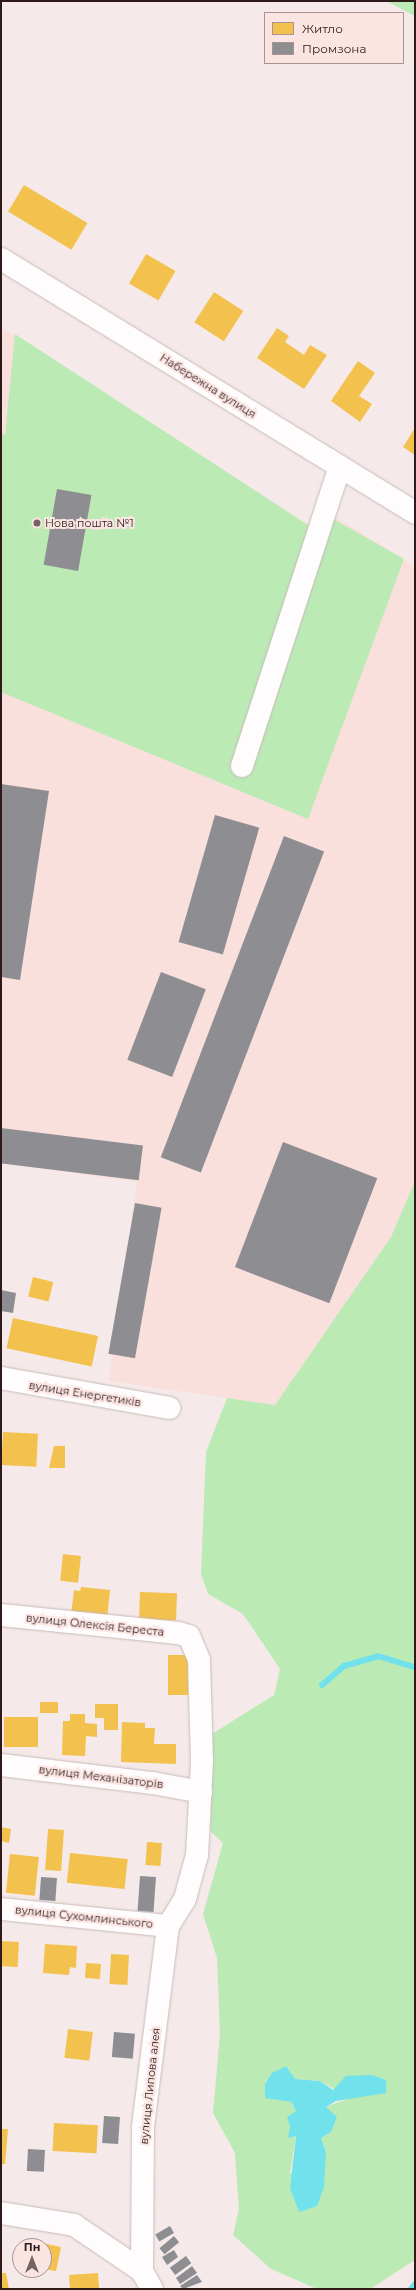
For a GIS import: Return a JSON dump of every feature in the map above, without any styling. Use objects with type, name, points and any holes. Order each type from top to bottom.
[{"type":"street","name":"Набережна вулиця","points":[[1,258],[415,513]]},
{"type":"street","points":[[242,766],[340,467]]},
{"type":"street","name":"вулиця Енергетиків","points":[[1,1378],[169,1408]]},
{"type":"street","name":"вулиця Олексія Береста","points":[[1,1616],[189,1636],[202,1674],[201,1792]]},
{"type":"street","name":"вулиця Механізаторів","points":[[1,1765],[153,1783],[201,1792]]},
{"type":"street","points":[[168,1926],[185,1899],[193,1874],[201,1792]]},
{"type":"street","name":"вулиця Сухомлинського","points":[[1,1909],[168,1926]]},
{"type":"street","name":"вулиця Липова алея","points":[[147,2280],[143,2127],[168,1926]]},
{"type":"street","name":"вулиця Липова алея","points":[[1,2213],[74,2225],[147,2280]]},
{"type":"shaded area","points":[[1,327],[308,525],[337,518],[415,566],[415,1181],[391,1237],[275,1405],[109,1381],[137,1182],[1,1163]]},
{"type":"green space","points":[[386,1],[415,1],[415,16]]},
{"type":"green space","points":[[15,334],[308,525],[316,509],[404,559],[308,819],[1,692],[1,434],[5,435]]},
{"type":"green space","points":[[415,1181],[415,2260],[370,2289],[317,2289],[271,2269],[233,2235],[239,2209],[235,2153],[213,2113],[220,2034],[217,1958],[203,1914],[223,1843],[211,1832],[212,1734],[274,1695],[280,1669],[243,1614],[208,1594],[201,1574],[206,1452],[227,1398],[275,1405],[391,1237]],"holes":[[[286,2066],[295,2079],[320,2081],[350,2098],[326,2107],[331,2132],[321,2138],[326,2152],[290,2174],[296,2135],[288,2138],[296,2111],[291,2102],[266,2098],[265,2084],[272,2074]]]},
{"type":"water","points":[[286,2066],[295,2079],[320,2081],[333,2090],[346,2076],[372,2075],[386,2080],[386,2093],[336,2101],[326,2107],[337,2117],[331,2132],[321,2138],[326,2152],[324,2187],[317,2206],[299,2212],[290,2188],[296,2136],[288,2138],[290,2126],[287,2117],[296,2111],[291,2102],[265,2098],[265,2084],[272,2073]]},
{"type":"building: Житло","points":[[24,185],[87,223],[71,250],[8,212]]},
{"type":"building: Житло","points":[[146,254],[175,271],[158,300],[129,283]]},
{"type":"building: Житло","points":[[214,292],[243,311],[224,341],[194,322]]},
{"type":"building: Житло","points":[[277,328],[289,336],[285,342],[304,355],[310,345],[327,355],[304,389],[257,358]]},
{"type":"building: Житло","points":[[358,361],[375,373],[359,396],[372,404],[360,422],[331,401]]},
{"type":"building: Житло","points":[[415,428],[415,455],[403,447]]},
{"type":"building: Житло","points":[[33,1277],[53,1282],[49,1301],[28,1296]]},
{"type":"building: Житло","points":[[13,1318],[98,1336],[92,1366],[7,1348]]},
{"type":"building: Житло","points":[[3,1432],[38,1434],[36,1467],[1,1465]]},
{"type":"building: Житло","points":[[54,1446],[65,1446],[65,1468],[49,1468]]},
{"type":"building: Житло","points":[[63,1554],[81,1556],[78,1583],[60,1581]]},
{"type":"building: Житло","points":[[81,1587],[110,1590],[107,1619],[71,1615],[74,1590],[80,1591]]},
{"type":"building: Житло","points":[[140,1592],[177,1593],[176,1620],[139,1619]]},
{"type":"building: Житло","points":[[168,1655],[188,1655],[188,1695],[168,1695]]},
{"type":"building: Житло","points":[[40,1702],[58,1702],[58,1713],[40,1713]]},
{"type":"building: Житло","points":[[95,1704],[118,1704],[118,1730],[104,1730],[104,1718],[95,1718]]},
{"type":"building: Житло","points":[[70,1714],[85,1714],[85,1723],[97,1724],[97,1737],[86,1736],[85,1756],[62,1755],[63,1721],[70,1721]]},
{"type":"building: Житло","points":[[4,1717],[38,1717],[38,1747],[4,1747]]},
{"type":"building: Житло","points":[[122,1722],[145,1723],[145,1728],[155,1728],[154,1744],[176,1744],[176,1764],[121,1762]]},
{"type":"building: Житло","points":[[1,1827],[11,1829],[9,1843],[1,1841]]},
{"type":"building: Житло","points":[[48,1829],[64,1830],[61,1871],[45,1870]]},
{"type":"building: Житло","points":[[147,1842],[162,1843],[160,1866],[145,1865]]},
{"type":"building: Житло","points":[[70,1853],[128,1859],[125,1889],[67,1883]]},
{"type":"building: Житло","points":[[10,1854],[39,1857],[35,1896],[6,1893]]},
{"type":"building: Житло","points":[[1,1941],[19,1942],[18,1967],[1,1966]]},
{"type":"building: Житло","points":[[45,1944],[77,1946],[76,1968],[70,1967],[69,1975],[43,1973]]},
{"type":"building: Житло","points":[[111,1954],[129,1955],[127,1985],[109,1984]]},
{"type":"building: Житло","points":[[86,1963],[101,1964],[100,1979],[85,1978]]},
{"type":"building: Житло","points":[[68,2029],[93,2032],[89,2061],[64,2058]]},
{"type":"building: Житло","points":[[54,2123],[98,2125],[96,2153],[53,2151]]},
{"type":"building: Житло","points":[[1,2129],[8,2129],[5,2164],[1,2164]]},
{"type":"building: Житло","points":[[52,2245],[61,2247],[56,2271],[52,2270]]},
{"type":"building: Житло","points":[[1,2273],[6,2273],[9,2289],[1,2289]]},
{"type":"building: Житло","points":[[98,2273],[99,2289],[70,2289],[69,2275]]},
{"type":"building: Промзона","points":[[57,489],[91,495],[78,571],[44,565]]},
{"type":"building: Промзона","points":[[1,784],[49,791],[20,980],[1,977]]},
{"type":"building: Промзона","points":[[215,815],[259,828],[223,955],[179,942]]},
{"type":"building: Промзона","points":[[284,836],[324,851],[201,1173],[161,1157]]},
{"type":"building: Промзона","points":[[161,972],[206,989],[172,1077],[127,1060]]},
{"type":"building: Промзона","points":[[1,1128],[143,1145],[139,1180],[1,1163]]},
{"type":"building: Промзона","points":[[283,1142],[377,1178],[329,1303],[235,1267]]},
{"type":"building: Промзона","points":[[135,1203],[162,1208],[135,1358],[108,1354]]},
{"type":"building: Промзона","points":[[1,1290],[16,1293],[13,1313],[1,1311]]},
{"type":"building: Промзона","points":[[140,1876],[156,1877],[154,1912],[138,1911]]},
{"type":"building: Промзона","points":[[41,1877],[57,1878],[55,1901],[39,1900]]},
{"type":"building: Промзона","points":[[114,2032],[135,2034],[133,2059],[112,2057]]},
{"type":"building: Промзона","points":[[104,2116],[120,2117],[118,2144],[102,2143]]},
{"type":"building: Промзона","points":[[28,2149],[45,2150],[44,2172],[27,2171]]},
{"type":"building: Промзона","points":[[170,2226],[174,2233],[159,2241],[155,2234]]},
{"type":"building: Промзона","points":[[174,2236],[179,2242],[165,2254],[159,2248]]},
{"type":"building: Промзона","points":[[174,2250],[178,2257],[167,2265],[162,2257]]},
{"type":"building: Промзона","points":[[186,2256],[191,2263],[175,2275],[170,2268]]},
{"type":"building: Промзона","points":[[192,2266],[197,2273],[180,2284],[176,2278]]},
{"type":"building: Промзона","points":[[197,2275],[202,2282],[183,2289],[180,2286]]},
{"type":"waterway","points":[[322,1685],[344,1666],[378,1656],[415,1667]]},
{"type":"waterway","points":[[411,2289],[415,2284]]},
{"type":"place","name":"Нова пошта №1","points":[[37,523]]}]
